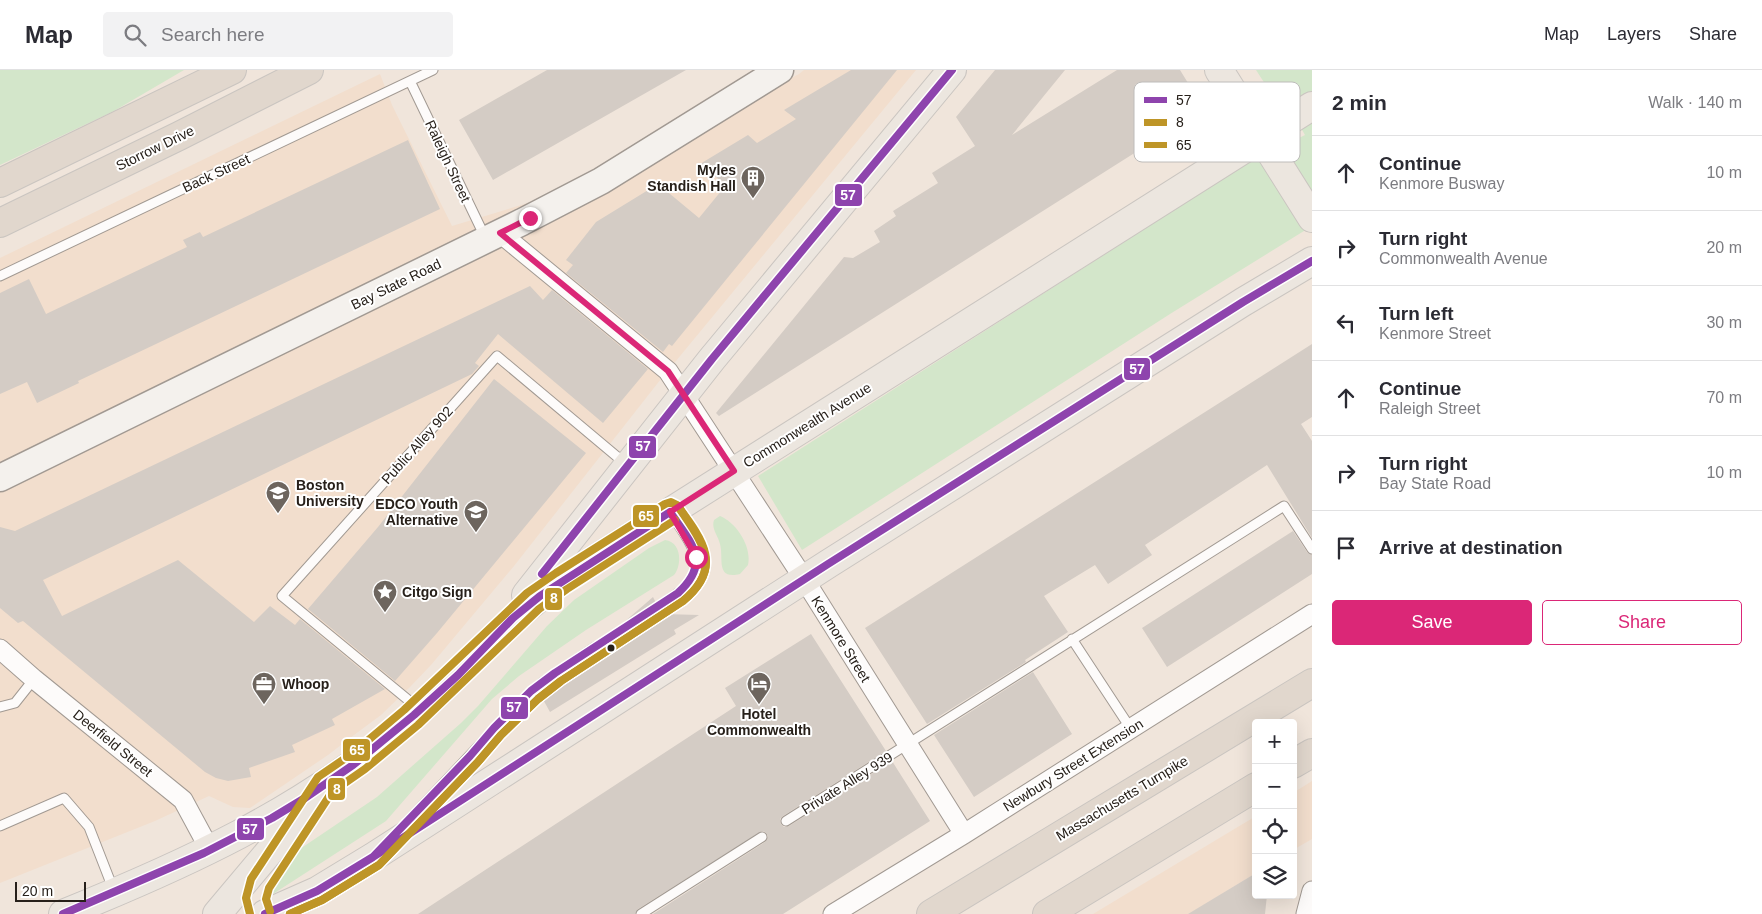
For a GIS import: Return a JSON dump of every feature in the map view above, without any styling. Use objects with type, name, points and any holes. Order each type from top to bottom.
[{"type":"highway","points":[[154,108],[206,70]]},
{"type":"highway","points":[[0,183],[232,70]]},
{"type":"highway","name":"Storrow Drive","points":[[0,223],[309,70]]},
{"type":"highway","name":"Massachusetts Turnpike","points":[[931,914],[1312,683]]},
{"type":"highway","points":[[1297,762],[1312,753]]},
{"type":"highway","points":[[1047,914],[1252,789]]},
{"type":"main road","points":[[483,649],[712,359],[952,70]]},
{"type":"main road","points":[[1219,70],[1227,82]]},
{"type":"main road","name":"Commonwealth Avenue","points":[[1300,114],[1312,106]]},
{"type":"main road","name":"Commonwealth Avenue","points":[[63,914],[115,893],[210,850],[258,826],[325,785],[363,757],[420,709],[510,621],[539,596],[1225,162]]},
{"type":"main road","points":[[1278,162],[1312,218]]},
{"type":"main road","points":[[265,914],[317,891],[373,858],[804,579],[1243,302],[1312,261]]},
{"type":"main road","points":[[217,914],[325,785]]},
{"type":"main road","points":[[260,914],[256,897],[260,884],[325,785]]},
{"type":"street","name":"Bay State Road","points":[[0,478],[601,181],[780,70]]},
{"type":"street","name":"Raleigh Street","points":[[493,236],[668,371],[684,395]]},
{"type":"street","name":"Kenmore Street","points":[[684,395],[804,579],[964,834]]},
{"type":"street","name":"Newbury Street Extension","points":[[833,914],[964,834],[1312,614]]},
{"type":"street","name":"Deerfield Street","points":[[0,649],[34,679],[184,800],[210,850]]},
{"type":"street","points":[[1306,914],[1312,891]]},
{"type":"lane","name":"Back Street","points":[[0,276],[433,70]]},
{"type":"lane","name":"Raleigh Street","points":[[410,82],[493,236]]},
{"type":"lane","name":"Public Alley 902","points":[[420,709],[282,596],[497,356],[628,466]]},
{"type":"lane","name":"Private Alley 939","points":[[786,821],[1284,506],[1312,549]]},
{"type":"lane","points":[[659,606],[690,583],[694,577],[697,564],[693,550],[670,512]]},
{"type":"lane","points":[[1072,639],[1130,730]]},
{"type":"lane","points":[[373,858],[520,702],[549,678],[595,647]]},
{"type":"lane","points":[[0,707],[15,703],[34,679]]},
{"type":"lane","points":[[0,826],[64,798],[89,827],[115,893]]},
{"type":"lane","points":[[641,914],[762,836]]},
{"type":"shaded area","name":"Boston University","points":[[804,70],[916,70],[657,384],[514,566],[431,665],[410,687],[381,715],[328,755],[250,808],[233,807],[209,796],[155,821],[0,883],[0,258],[380,74],[392,105],[452,226],[601,181]]},
{"type":"shaded area","points":[[1312,781],[1312,839],[1297,848],[1297,809],[1297,790]]},
{"type":"shaded area","points":[[1252,818],[1252,875],[1189,914],[1093,914]]},
{"type":"green space","points":[[0,70],[184,70],[114,111],[0,165]]},
{"type":"green space","points":[[1256,70],[1312,70],[1312,226],[1170,314],[802,550],[758,476],[1246,164],[1250,162],[1300,162],[1300,137],[1305,135],[1300,126],[1300,82],[1264,82]]},
{"type":"green space","points":[[720,516],[732,524],[742,536],[748,551],[748,565],[740,574],[727,574],[722,566],[720,544],[713,526],[714,520]]},
{"type":"green space","points":[[665,540],[675,545],[679,554],[677,571],[674,575],[586,630],[519,676],[492,699],[386,821],[273,894],[269,891],[270,886],[283,866],[294,853],[377,797],[461,723],[547,626],[574,600],[649,548]]},
{"type":"building","points":[[547,70],[686,70],[493,180],[459,120]]},
{"type":"building","name":"Myles Standish Hall","points":[[851,70],[897,70],[672,346],[669,344],[663,352],[566,273],[573,265],[566,260],[596,222],[658,184],[699,218],[726,185],[700,164],[748,135],[757,143],[796,119],[784,110]]},
{"type":"building","points":[[995,70],[1065,70],[1012,135],[1117,70],[1180,70],[1187,82],[1134,82],[1134,153],[719,416],[716,413],[844,257],[853,258],[880,242],[874,231],[896,216],[893,211],[938,183],[932,173],[975,146],[956,117]]},
{"type":"building","points":[[408,140],[440,209],[78,381],[79,383],[37,403],[27,382],[0,394],[0,293],[29,279],[46,314],[187,247],[183,240],[200,232],[203,237]]},
{"type":"building","points":[[530,286],[543,300],[552,290],[648,369],[603,423],[498,334],[475,363],[479,366],[472,374],[43,580],[62,616],[178,560],[254,622],[270,606],[295,625],[300,619],[385,689],[332,719],[335,725],[292,745],[295,752],[249,768],[251,777],[228,781],[216,778],[205,772],[23,621],[18,623],[0,608],[0,527],[15,531]]},
{"type":"building","points":[[1312,344],[1312,417],[1301,424],[1312,441],[1312,538],[1267,465],[1145,545],[1152,555],[1108,584],[1095,565],[1044,596],[1068,632],[1025,660],[1026,662],[927,724],[865,628]]},
{"type":"building","points":[[494,379],[586,453],[395,681],[308,609],[378,527]]},
{"type":"building","points":[[1293,531],[1307,552],[1312,555],[1312,574],[1167,667],[1142,628]]},
{"type":"building","points":[[653,597],[655,601],[653,607],[657,612],[699,615],[674,630],[676,634],[550,712],[540,694],[553,682],[598,652],[601,647],[600,643]]},
{"type":"building","name":"Hotel Commonwealth","points":[[811,634],[886,751],[783,816],[780,819],[781,824],[784,827],[789,826],[892,761],[930,821],[783,914],[653,914],[765,842],[768,836],[762,831],[638,909],[635,914],[418,914],[736,706],[725,688]]},
{"type":"building","points":[[1033,672],[1072,734],[974,797],[934,735]]},
{"type":"building","points":[[1252,875],[1252,899],[1267,899],[1265,914],[1188,914]]},
{"type":"transit line","name":"57","points":[[542,574],[712,359],[952,70]]},
{"type":"transit line","name":"57","points":[[265,914],[317,891],[373,857],[828,564],[1243,302],[1312,261]]},
{"type":"transit line","name":"65","points":[[250,914],[246,898],[251,879],[318,777],[353,753],[404,710],[527,593],[665,504],[671,502],[677,505],[695,530],[705,553],[706,565],[703,577],[696,589],[683,601],[561,681],[538,699],[501,735],[477,763],[379,865],[322,900],[290,914]]},
{"type":"transit line","name":"8","points":[[290,914],[322,900],[379,865],[477,763],[501,735],[538,699],[561,681],[683,601],[696,589],[703,577],[706,566],[705,555],[695,532],[678,506]]},
{"type":"transit line","name":"57","points":[[63,914],[204,853],[272,818],[305,798],[353,765],[414,715],[458,675],[513,618],[540,596],[670,512],[685,533],[695,552],[694,572],[688,582],[678,593],[555,673],[531,691],[373,857]]},
{"type":"transit line","name":"8","points":[[270,911],[266,899],[269,888],[332,792],[365,769],[418,725],[539,609],[675,520]]},
{"type":"place","name":"Myles Standish Hall","points":[[753,199]]},
{"type":"place","name":"Boston University","points":[[278,514]]},
{"type":"place","name":"EDCO Youth Alternative","points":[[476,533]]},
{"type":"place","name":"Citgo Sign","points":[[385,613]]},
{"type":"place","name":"Whoop","points":[[264,705]]},
{"type":"place","name":"Hotel Commonwealth","points":[[759,705]]},
{"type":"route","points":[[530,218],[500,233],[668,371],[734,471],[670,512],[696,557]]}]
